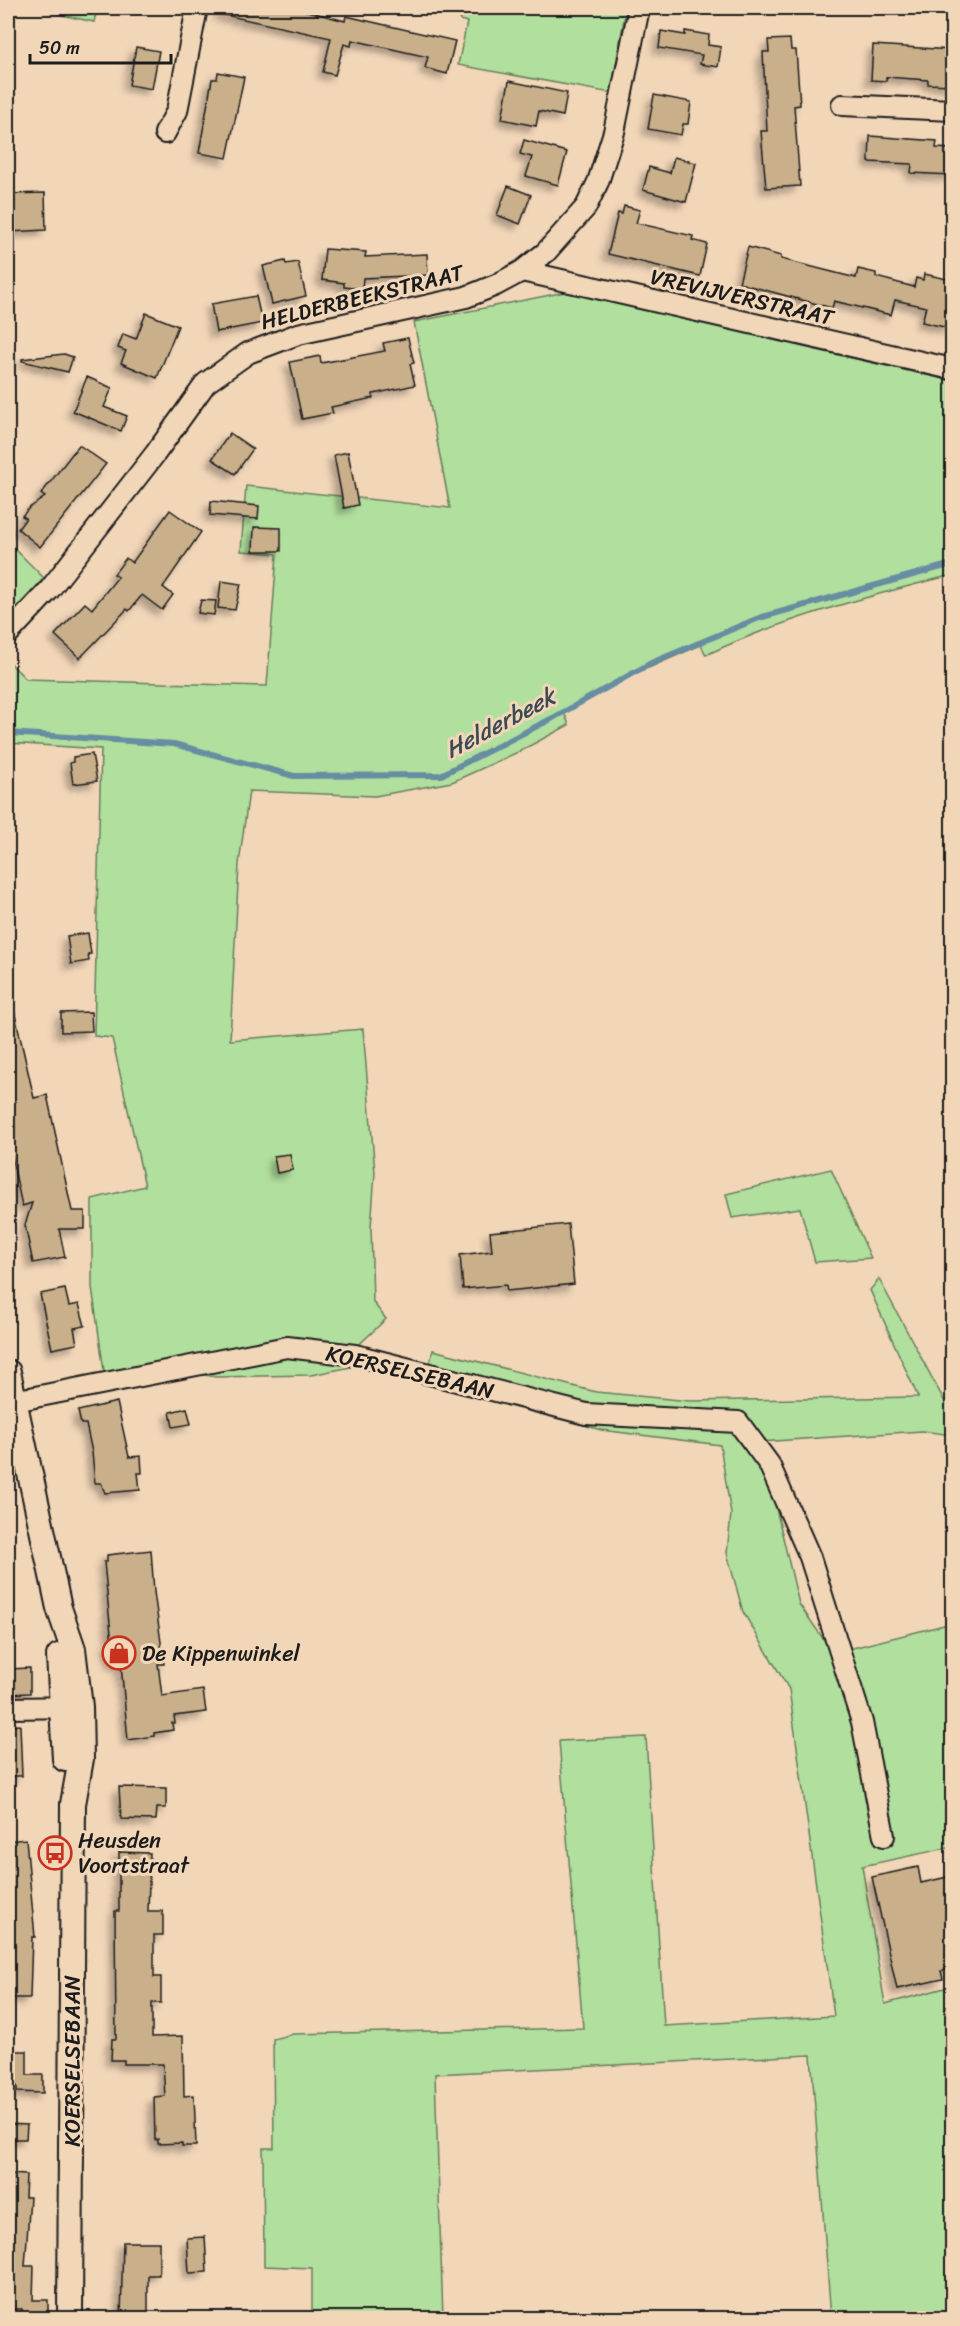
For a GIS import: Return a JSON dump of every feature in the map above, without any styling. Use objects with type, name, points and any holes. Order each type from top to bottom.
[{"type":"street","points":[[165,133],[177,111],[197,8]]},
{"type":"street","name":"HELDERBEEKSTRAAT","points":[[8,634],[50,589],[155,454],[206,383],[248,353],[298,334],[466,297],[522,271],[546,252],[568,230],[585,207],[598,182],[614,132],[639,8]]},
{"type":"street","points":[[842,105],[952,110]]},
{"type":"street","name":"VREVIJVERSTRAAT","points":[[522,271],[952,369]]},
{"type":"street","name":"KOERSELSEBAAN","points":[[14,1400],[287,1347],[355,1355],[586,1414],[738,1422],[770,1464],[810,1557],[862,1722],[884,1836]]},
{"type":"street","name":"KOERSELSEBAAN","points":[[8,1372],[59,1608],[73,1649],[72,1707],[81,1759],[73,1804],[70,2319]]},
{"type":"street","points":[[8,1708],[72,1707]]},
{"type":"green space","points":[[39,8],[97,8],[94,22],[39,10]]},
{"type":"green space","points":[[463,8],[626,8],[611,93],[458,65],[467,22],[460,20]]},
{"type":"green space","points":[[565,292],[952,381],[952,575],[796,619],[706,655],[701,645],[639,672],[564,712],[569,725],[518,752],[452,782],[375,796],[249,791],[239,864],[230,1040],[363,1029],[375,1173],[371,1227],[373,1302],[386,1319],[345,1358],[366,1364],[311,1375],[216,1377],[187,1372],[105,1378],[92,1287],[92,1199],[145,1186],[112,1038],[94,1036],[101,749],[8,743],[8,661],[26,679],[267,686],[277,554],[241,551],[246,486],[450,508],[414,322]]},
{"type":"green space","points":[[8,542],[44,578],[8,617]]},
{"type":"green space","points":[[831,1169],[871,1258],[815,1262],[800,1208],[732,1218],[726,1194]]},
{"type":"green space","points":[[879,1279],[945,1402],[952,1403],[952,1435],[922,1431],[760,1442],[799,1604],[833,1653],[952,1623],[952,1847],[862,1866],[885,2004],[952,1986],[952,2318],[831,2318],[811,2055],[435,2074],[443,2318],[312,2318],[312,2268],[264,2266],[263,2148],[274,2148],[273,2039],[293,2034],[583,2028],[559,1741],[646,1737],[664,2026],[834,2016],[789,1689],[743,1612],[727,1553],[731,1514],[720,1445],[601,1430],[426,1380],[433,1350],[596,1392],[690,1401],[918,1397],[870,1290]]},
{"type":"building","points":[[221,8],[296,8],[345,21],[346,16],[455,41],[447,74],[425,68],[428,57],[352,40],[351,46],[344,44],[335,75],[323,72],[331,38],[220,14]]},
{"type":"building","points":[[661,31],[685,35],[685,31],[709,35],[708,45],[721,47],[718,67],[700,64],[702,55],[659,48]]},
{"type":"building","points":[[790,39],[791,50],[796,50],[800,105],[794,106],[800,186],[766,188],[761,131],[767,131],[763,52],[769,52],[768,40]]},
{"type":"building","points":[[873,45],[952,50],[952,85],[928,84],[928,80],[886,77],[886,81],[871,80]]},
{"type":"building","points":[[136,47],[159,51],[152,89],[129,85]]},
{"type":"building","points":[[218,72],[244,77],[227,158],[199,153],[212,79],[217,79]]},
{"type":"building","points":[[509,81],[567,93],[563,116],[539,111],[536,126],[502,119]]},
{"type":"building","points":[[654,95],[691,102],[688,124],[683,124],[681,135],[648,129]]},
{"type":"building","points":[[870,136],[937,141],[936,148],[952,149],[952,175],[911,173],[912,164],[869,162]]},
{"type":"building","points":[[524,140],[567,152],[558,185],[526,176],[532,157],[520,154]]},
{"type":"building","points":[[674,157],[696,163],[686,202],[643,190],[649,167],[670,173]]},
{"type":"building","points":[[508,186],[531,195],[520,224],[497,215]]},
{"type":"building","points":[[45,193],[46,230],[8,232],[8,194]]},
{"type":"building","points":[[624,206],[640,210],[636,223],[693,236],[692,240],[707,244],[700,276],[608,254],[618,213],[622,214]]},
{"type":"building","points":[[748,247],[781,256],[781,259],[856,278],[858,269],[876,273],[876,277],[914,287],[916,278],[923,280],[924,274],[952,280],[952,313],[949,328],[922,322],[926,307],[895,300],[891,315],[834,301],[832,308],[739,283]]},
{"type":"building","points":[[325,249],[366,252],[365,257],[427,254],[428,275],[363,278],[362,289],[344,287],[344,283],[322,280]]},
{"type":"building","points":[[285,261],[286,264],[298,262],[306,296],[272,304],[263,266]]},
{"type":"building","points":[[256,296],[262,323],[216,332],[211,304]]},
{"type":"building","points":[[146,313],[178,326],[157,378],[121,363],[126,351],[118,348],[123,334],[136,339]]},
{"type":"building","points":[[408,338],[414,363],[410,364],[415,385],[373,394],[373,398],[331,407],[333,413],[302,419],[290,362],[320,356],[321,363],[385,351],[383,343]]},
{"type":"building","points":[[64,354],[73,357],[68,372],[22,361],[22,359]]},
{"type":"building","points":[[87,377],[112,388],[104,407],[127,416],[121,431],[73,411]]},
{"type":"building","points":[[230,433],[253,449],[235,474],[212,459]]},
{"type":"building","points":[[79,445],[106,464],[40,547],[18,529],[26,518],[22,516],[45,497],[41,494]]},
{"type":"building","points":[[348,452],[358,505],[344,508],[334,455]]},
{"type":"building","points":[[211,501],[259,506],[258,519],[210,515]]},
{"type":"building","points":[[170,510],[201,532],[163,587],[173,595],[162,610],[142,595],[129,611],[127,609],[80,658],[55,635],[85,603],[92,609],[118,577],[114,574],[126,558],[132,563]]},
{"type":"building","points":[[254,527],[281,528],[281,551],[253,551]]},
{"type":"building","points":[[221,581],[241,584],[235,610],[218,608]]},
{"type":"building","points":[[201,600],[216,601],[214,615],[198,613]]},
{"type":"building","points":[[92,754],[97,781],[73,784],[70,763],[73,762],[73,757]]},
{"type":"building","points":[[88,933],[91,954],[88,954],[89,961],[71,964],[67,936]]},
{"type":"building","points":[[14,1010],[34,1098],[47,1095],[72,1211],[85,1211],[85,1229],[59,1229],[65,1257],[33,1263],[25,1225],[32,1203],[22,1206],[8,1139],[8,1011]]},
{"type":"building","points":[[91,1012],[92,1031],[61,1032],[61,1013]]},
{"type":"building","points":[[290,1154],[293,1170],[277,1173],[274,1156]]},
{"type":"building","points":[[568,1224],[574,1284],[507,1291],[506,1285],[463,1289],[460,1255],[492,1251],[490,1232]]},
{"type":"building","points":[[65,1289],[69,1306],[79,1304],[85,1326],[74,1328],[77,1344],[52,1349],[40,1294]]},
{"type":"building","points":[[117,1402],[129,1457],[141,1456],[142,1473],[138,1473],[140,1490],[105,1493],[101,1483],[95,1483],[86,1424],[81,1424],[78,1411]]},
{"type":"building","points":[[187,1408],[191,1424],[173,1427],[170,1412]]},
{"type":"building","points":[[151,1550],[164,1664],[158,1664],[162,1696],[203,1690],[206,1712],[174,1716],[173,1730],[128,1740],[121,1664],[114,1664],[107,1644],[112,1644],[104,1562],[107,1562],[107,1555]]},
{"type":"building","points":[[30,1668],[30,1693],[8,1694],[8,1669]]},
{"type":"building","points":[[20,1725],[22,1776],[8,1776],[8,1726]]},
{"type":"building","points":[[119,1787],[166,1788],[166,1808],[157,1808],[156,1820],[121,1819]]},
{"type":"building","points":[[26,1839],[35,1937],[32,1937],[30,1998],[8,1998],[8,1841]]},
{"type":"building","points":[[119,1852],[150,1853],[148,1911],[163,1911],[163,1935],[154,1935],[154,1977],[161,1977],[161,2003],[152,2003],[152,2037],[183,2036],[184,2096],[194,2095],[196,2146],[182,2146],[182,2143],[158,2144],[158,2139],[155,2140],[154,2097],[165,2096],[163,2064],[124,2064],[124,2060],[111,2060],[112,2039],[116,2039],[115,1911],[119,1911]]},
{"type":"building","points":[[918,1867],[921,1883],[952,1876],[952,1968],[941,1971],[943,1979],[897,1989],[872,1877]]},
{"type":"building","points":[[8,2051],[27,2051],[27,2075],[43,2075],[43,2093],[17,2092],[17,2086],[8,2086]]},
{"type":"building","points":[[8,2124],[27,2125],[26,2139],[8,2139]]},
{"type":"building","points":[[8,2174],[26,2175],[25,2197],[30,2197],[25,2266],[34,2266],[33,2300],[48,2300],[48,2316],[22,2316],[22,2309],[8,2309],[8,2266],[10,2266],[13,2223],[8,2223]]},
{"type":"building","points":[[205,2237],[207,2272],[189,2273],[187,2238]]},
{"type":"building","points":[[123,2242],[159,2242],[159,2275],[148,2275],[148,2318],[121,2318]]},
{"type":"waterway","name":"Helderbeek","points":[[8,733],[174,744],[294,776],[441,775],[553,718],[651,663],[759,618],[952,564]]},
{"type":"place","name":"De Kippenwinkel","points":[[119,1653]]},
{"type":"place","name":"Heusden Voortstraat","points":[[55,1853]]}]
